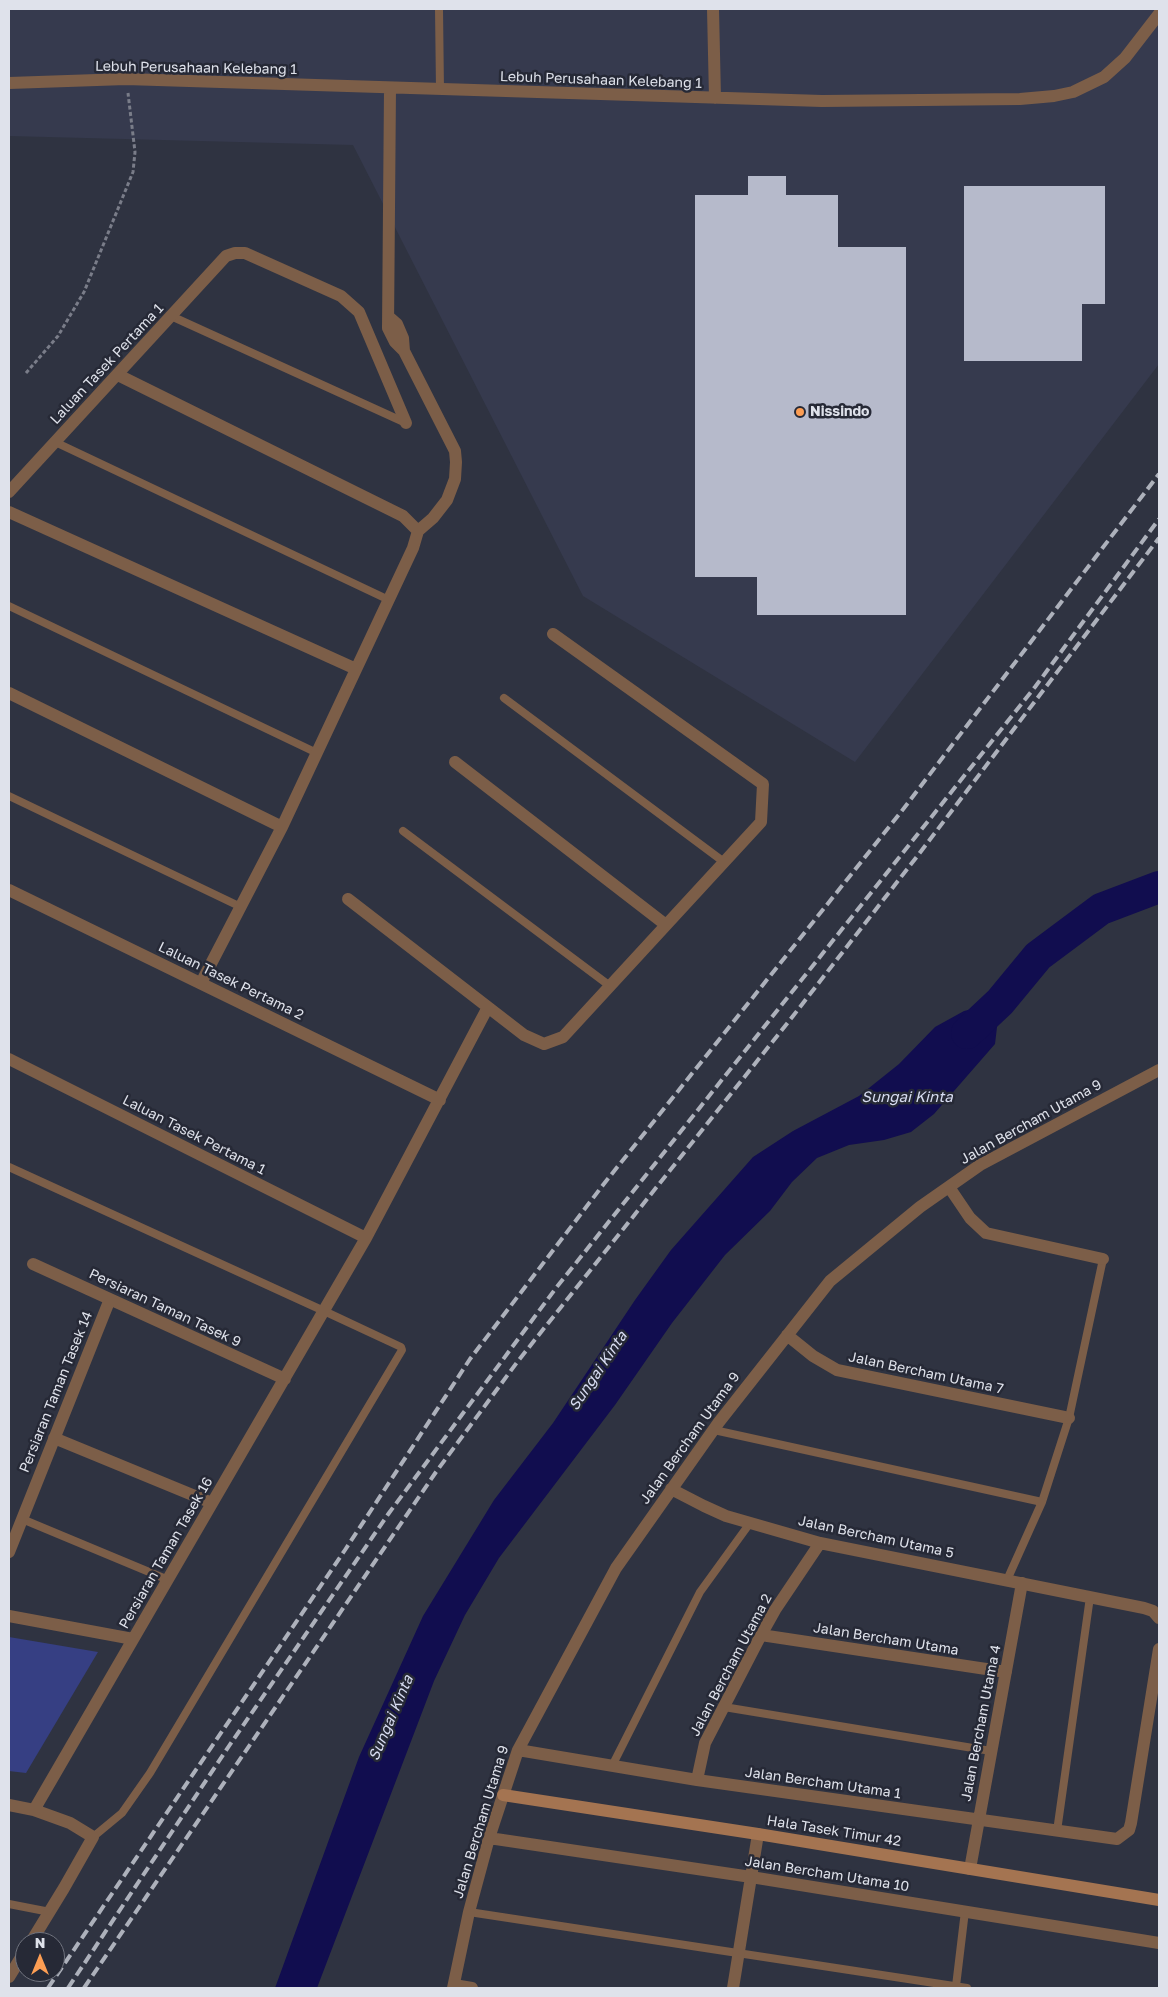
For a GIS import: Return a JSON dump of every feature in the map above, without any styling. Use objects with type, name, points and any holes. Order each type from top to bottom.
[{"type":"street","points":[[713,9],[714,98]]},
{"type":"street","name":"Lebuh Perusahaan Kelebang 1","points":[[9,83],[126,80],[822,101],[1020,99],[1073,92],[1104,77],[1125,58],[1159,14]]},
{"type":"street","points":[[201,983],[282,827],[413,548],[418,530],[433,518],[447,500],[455,479],[455,451],[404,351],[395,342],[388,328],[390,89]]},
{"type":"street","name":"Laluan Tasek Pertama 1","points":[[9,492],[226,256],[235,253],[245,254],[341,296],[359,312],[406,423]]},
{"type":"street","points":[[118,375],[403,516],[418,530]]},
{"type":"street","points":[[9,512],[356,670]]},
{"type":"street","points":[[348,899],[524,1035],[544,1044],[563,1037],[761,822],[764,784],[553,634]]},
{"type":"street","points":[[9,694],[282,827]]},
{"type":"street","points":[[455,762],[666,925]]},
{"type":"street","name":"Laluan Tasek Pertama 2","points":[[9,890],[440,1100]]},
{"type":"street","name":"Persiaran Taman Tasek 16","points":[[34,1810],[366,1238],[488,1007]]},
{"type":"street","name":"Laluan Tasek Pertama 1","points":[[9,1059],[366,1238]]},
{"type":"street","name":"Jalan Bercham Utama 9","points":[[454,1987],[469,1912],[518,1750],[616,1568],[714,1430],[787,1335],[830,1280],[920,1207],[980,1165],[1159,1070]]},
{"type":"street","points":[[949,1187],[970,1218],[986,1233],[1104,1259]]},
{"type":"street","name":"Persiaran Taman Tasek 9","points":[[33,1264],[285,1379]]},
{"type":"street","name":"Persiaran Taman Tasek 14","points":[[9,1552],[110,1299]]},
{"type":"street","name":"Jalan Bercham Utama 7","points":[[787,1335],[813,1356],[838,1370],[1069,1418]]},
{"type":"street","points":[[54,1438],[212,1503]]},
{"type":"street","name":"Jalan Bercham Utama 5","points":[[671,1489],[713,1511],[820,1543],[1090,1596],[1144,1608],[1153,1611],[1159,1617]]},
{"type":"street","name":"Jalan Bercham Utama 2","points":[[697,1780],[705,1744],[761,1635],[775,1610],[820,1543]]},
{"type":"street","name":"Jalan Bercham Utama 4","points":[[970,1869],[1022,1583]]},
{"type":"street","points":[[9,1616],[133,1639]]},
{"type":"street","name":"Jalan Bercham Utama","points":[[761,1635],[1006,1672]]},
{"type":"street","name":"Jalan Bercham Utama 1","points":[[518,1750],[697,1780],[1109,1839],[1117,1838],[1129,1830],[1131,1823],[1159,1649]]},
{"type":"street","name":"Hala Tasek Timur 42","points":[[503,1795],[758,1834],[1159,1900]]},
{"type":"street","points":[[9,1805],[34,1810],[70,1823],[93,1837],[37,1932]]},
{"type":"street","points":[[733,1988],[758,1834]]},
{"type":"street","name":"Jalan Bercham Utama 10","points":[[490,1838],[751,1877],[1159,1943]]},
{"type":"street","points":[[454,1987],[472,1988]]},
{"type":"lane","points":[[439,9],[440,90]]},
{"type":"lane","points":[[171,316],[406,423]]},
{"type":"lane","points":[[55,442],[388,600]]},
{"type":"lane","points":[[9,606],[317,753]]},
{"type":"lane","points":[[504,698],[724,862]]},
{"type":"lane","points":[[9,796],[240,907]]},
{"type":"lane","points":[[403,831],[610,986]]},
{"type":"lane","points":[[9,1166],[401,1347],[402,1352],[150,1773],[122,1813],[93,1837]]},
{"type":"lane","points":[[1007,1580],[1042,1502],[1069,1418],[1104,1259]]},
{"type":"lane","points":[[714,1430],[1042,1502]]},
{"type":"lane","points":[[22,1518],[166,1580]]},
{"type":"lane","points":[[612,1766],[700,1592],[750,1523]]},
{"type":"lane","points":[[1057,1831],[1090,1596]]},
{"type":"lane","points":[[724,1708],[991,1751]]},
{"type":"lane","points":[[9,1904],[50,1912]]},
{"type":"lane","points":[[956,1986],[965,1911]]},
{"type":"lane","points":[[469,1912],[968,1988]]},
{"type":"path","points":[[26,373],[58,336],[84,292],[133,172],[135,152],[126,80]]},
{"type":"shaded area","points":[[9,9],[1159,9],[1159,364],[855,762],[583,596],[353,145],[9,136]]},
{"type":"shaded area","points":[[9,1637],[98,1652],[26,1773],[9,1771]]},
{"type":"water","name":"Sungai Kinta","points":[[1000,1002],[995,1044],[934,1114],[911,1132],[884,1140],[849,1145],[817,1158],[792,1182],[770,1211],[725,1255],[672,1323],[615,1405],[499,1558],[465,1615],[434,1681],[317,1988],[275,1988],[359,1757],[423,1616],[494,1500],[553,1423],[635,1300],[671,1250],[753,1157],[793,1131],[859,1096],[899,1064],[935,1027],[964,1011]]},
{"type":"building","name":"Nissindo","points":[[748,176],[786,176],[786,195],[838,195],[838,247],[906,247],[906,615],[757,615],[757,577],[695,577],[695,195],[748,195]]},
{"type":"building","points":[[964,186],[1105,186],[1105,304],[1082,304],[1082,361],[964,361]]},
{"type":"waterway","name":"Sungai Kinta","points":[[967,1033],[1000,1002],[1038,956],[1101,909],[1159,887]]},
{"type":"railway","points":[[48,1988],[345,1550],[470,1359],[603,1185],[901,812],[1159,474]]},
{"type":"railway","points":[[68,1988],[229,1746],[389,1513],[556,1288],[1035,687],[1159,519]]},
{"type":"railway","points":[[84,1988],[436,1472],[518,1361],[793,1016],[922,850],[1159,538]]},
{"type":"place","name":"Nissindo","points":[[800,412]]}]
